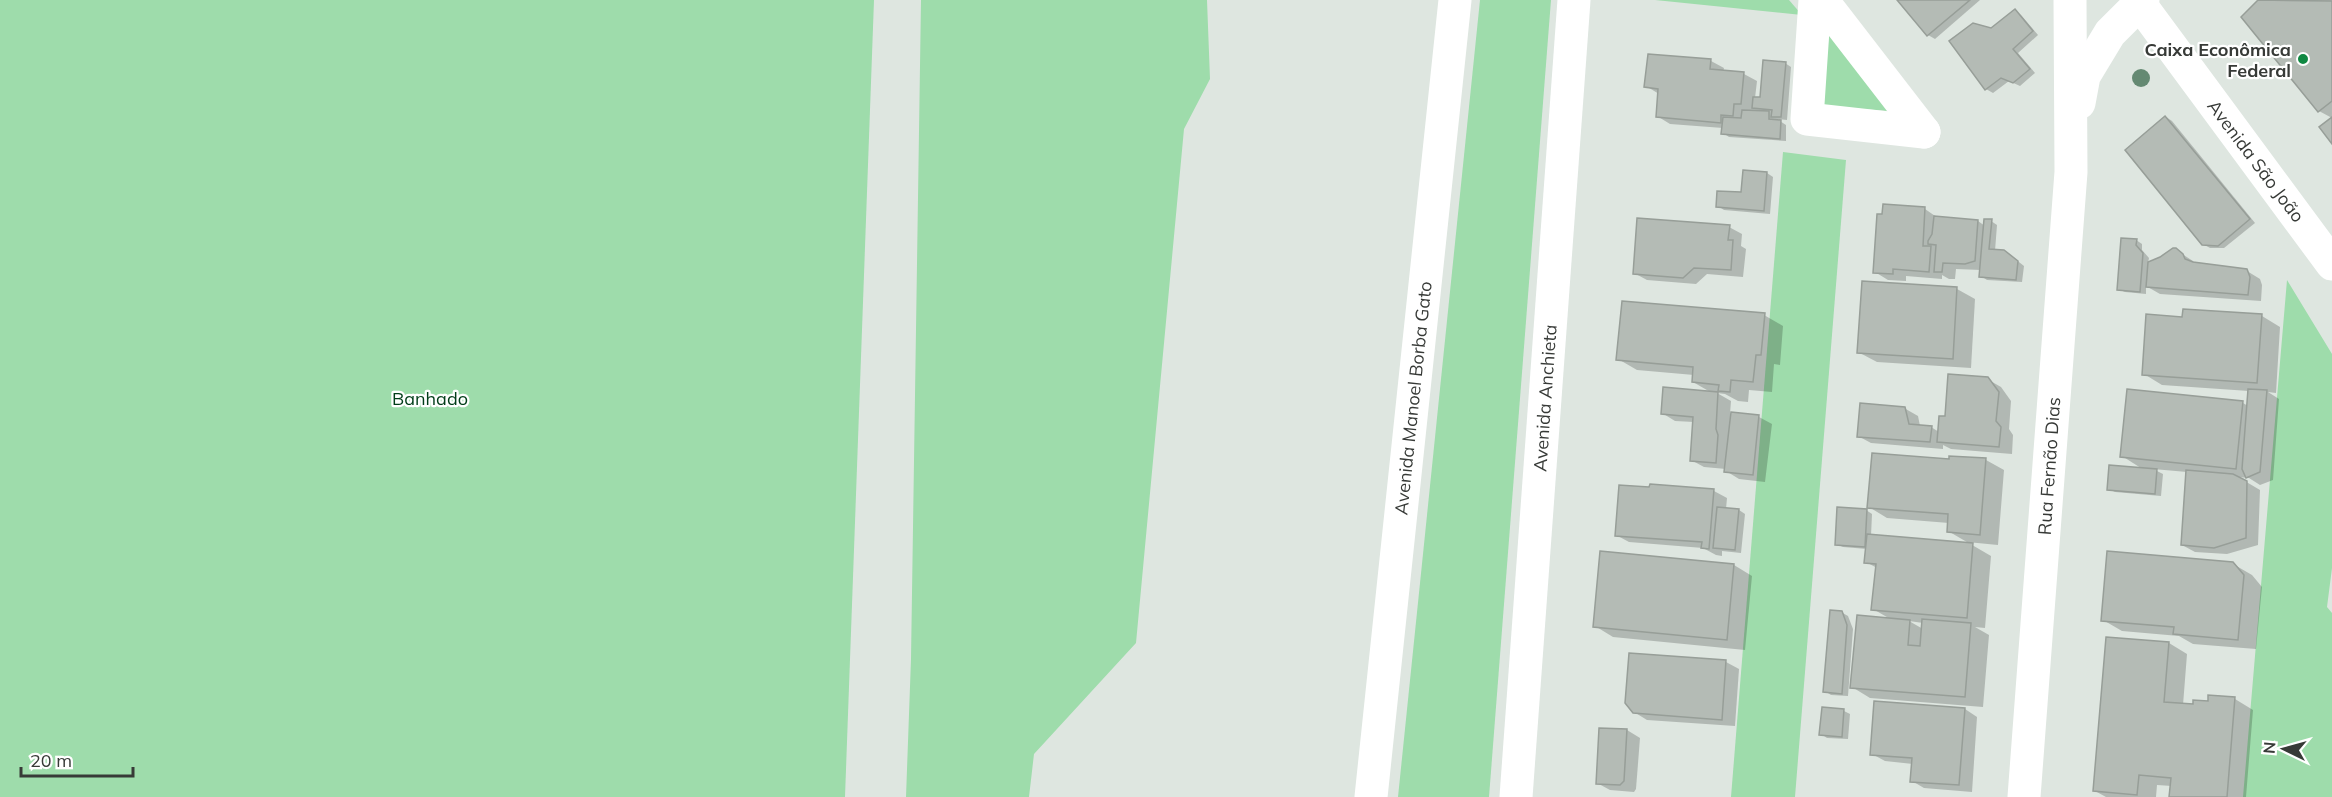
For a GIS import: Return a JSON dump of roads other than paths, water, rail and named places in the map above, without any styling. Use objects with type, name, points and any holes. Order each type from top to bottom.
[{"type":"main road","name":"Avenida Manoel Borba Gato","points":[[1371,797],[1455,0]]},
{"type":"main road","name":"Avenida Anchieta","points":[[1516,797],[1574,0]]},
{"type":"main road","points":[[1815,0],[1807,119],[1924,132],[1822,0]]},
{"type":"main road","name":"Rua Fernão Dias","points":[[2024,797],[2070,183],[2072,135],[2070,0]]},
{"type":"main road","name":"Rua Fernão Dias","points":[[2072,135],[2084,76],[2110,33],[2139,1]]},
{"type":"main road","name":"Avenida São João","points":[[2139,1],[2332,264]]},
{"type":"place","name":"Caixa Econômica Federal","points":[[2303,59]]},
{"type":"park label","name":"Banhado","points":[[430,398]]}]
